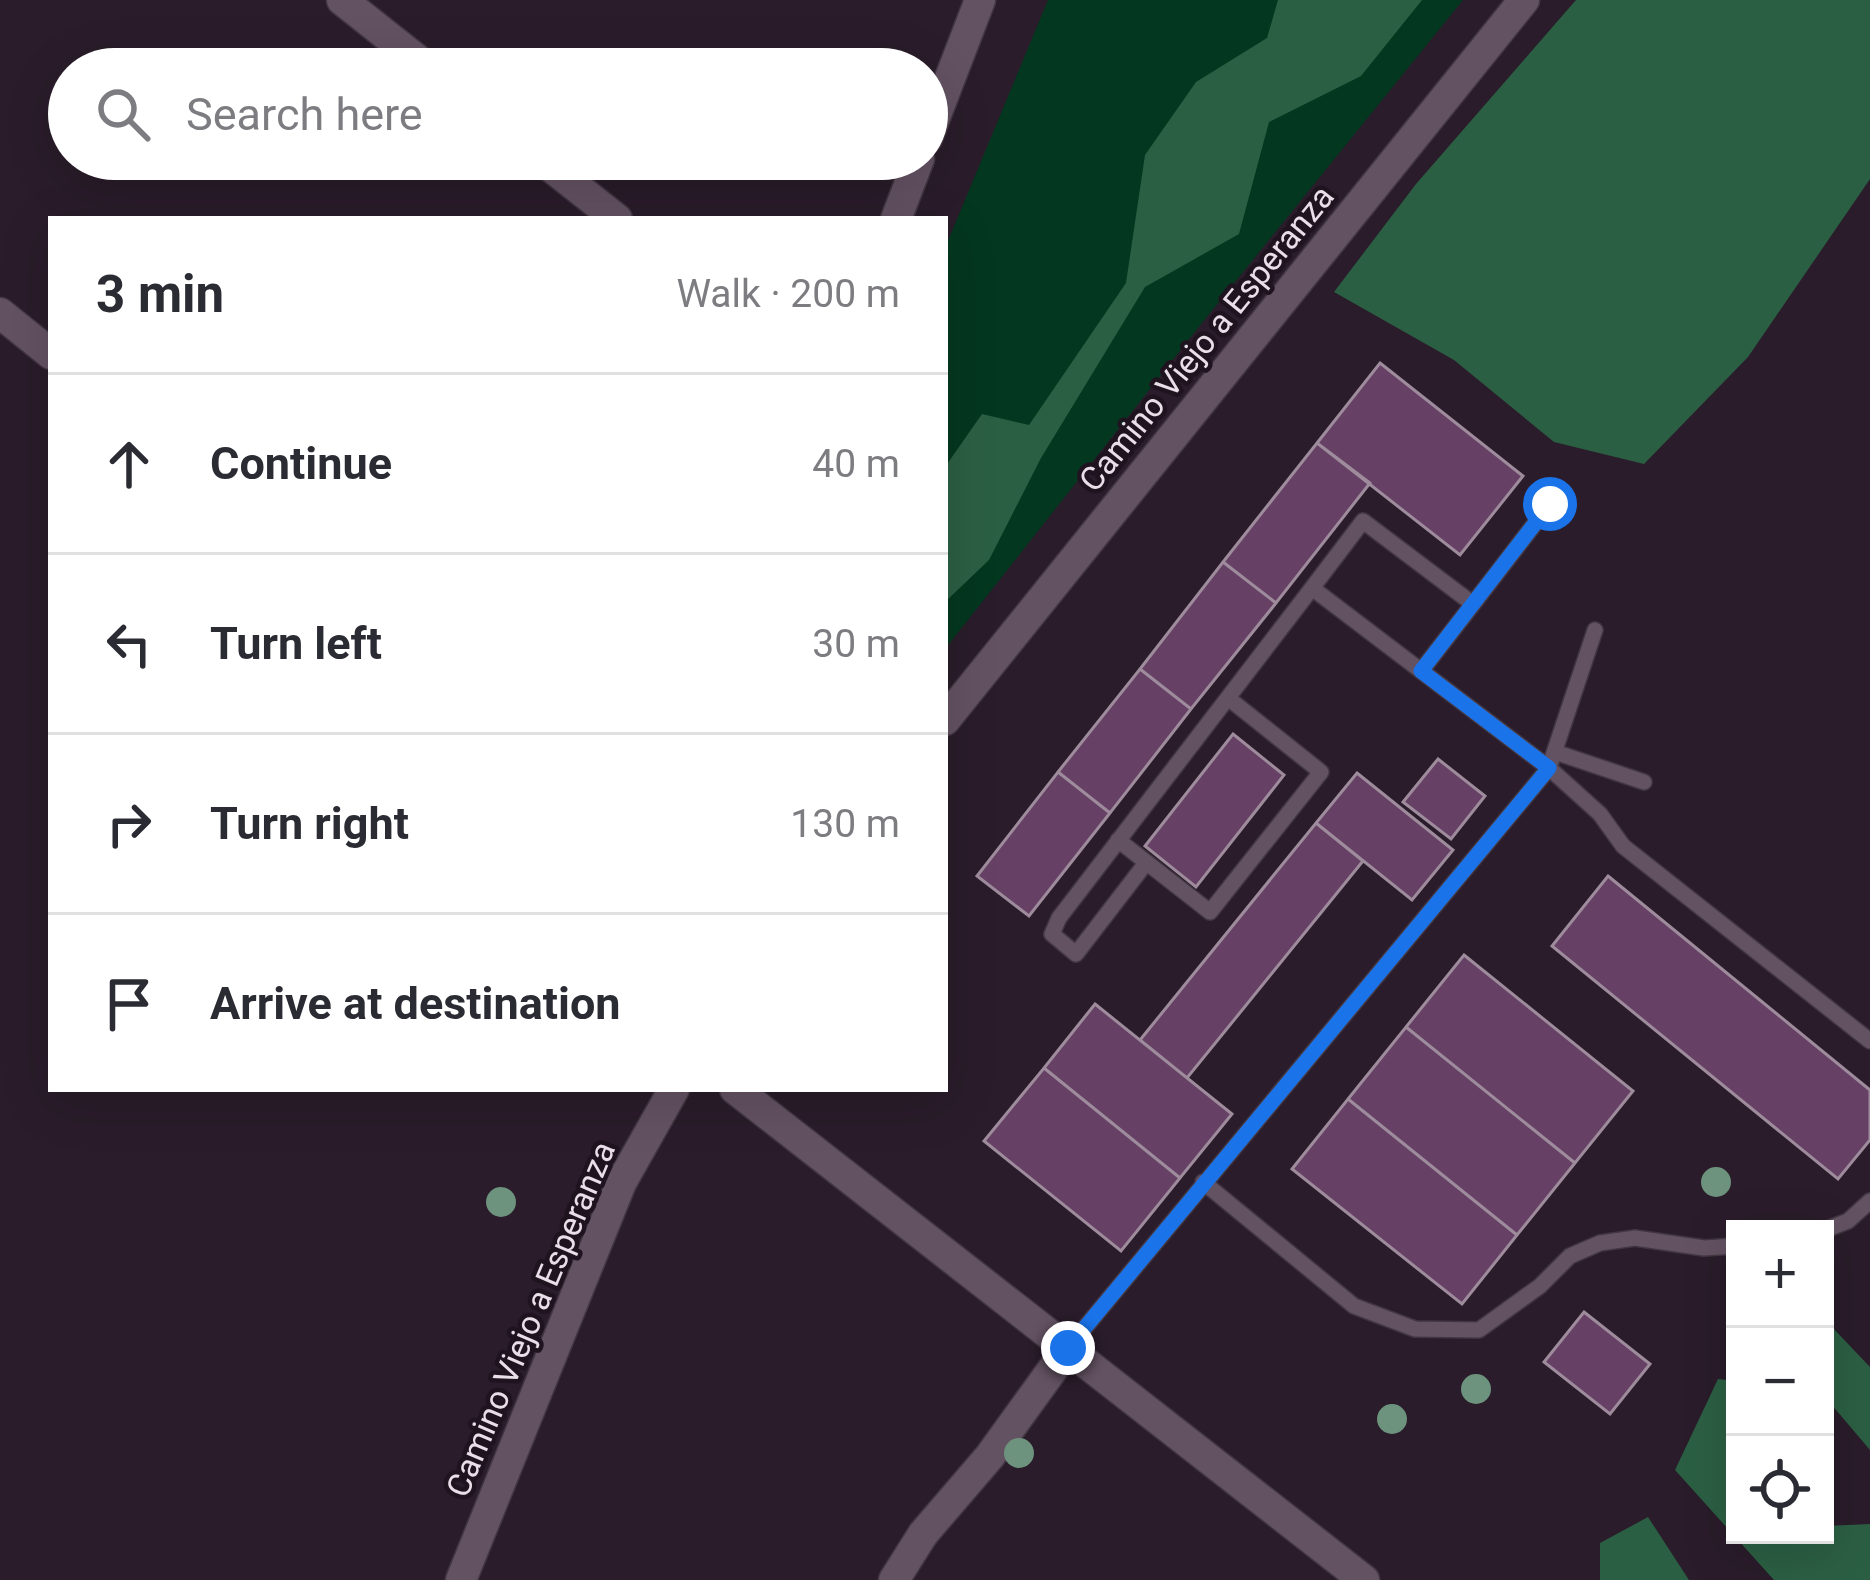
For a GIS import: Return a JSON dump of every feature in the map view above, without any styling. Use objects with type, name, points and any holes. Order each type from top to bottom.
[{"type":"street","points":[[342,0],[403,48]]},
{"type":"street","points":[[948,83],[980,0]]},
{"type":"street","name":"Camino Viejo a Esperanza","points":[[948,716],[1524,0]]},
{"type":"street","points":[[568,180],[612,216]]},
{"type":"street","points":[[897,216],[911,180]]},
{"type":"street","points":[[0,314],[48,353]]},
{"type":"street","name":"Camino Viejo a Esperanza","points":[[460,1580],[621,1184],[672,1092]]},
{"type":"street","points":[[739,1092],[1364,1580]]},
{"type":"street","points":[[894,1580],[923,1534],[991,1456],[1068,1348]]},
{"type":"lane","points":[[1421,671],[1550,504]]},
{"type":"lane","points":[[1146,863],[1076,954],[1052,934],[1059,918],[1364,521],[1473,604]]},
{"type":"lane","points":[[1312,588],[1421,671],[1552,760],[1623,846],[1870,1041]]},
{"type":"lane","points":[[1068,1348],[1552,760],[1594,630]]},
{"type":"lane","points":[[1118,840],[1210,912],[1321,772],[1228,698]]},
{"type":"lane","points":[[1552,760],[1644,782]]},
{"type":"lane","points":[[1203,1182],[1354,1306],[1415,1329],[1479,1330],[1540,1286],[1570,1256],[1600,1243],[1635,1238],[1726,1247]]},
{"type":"lane","points":[[1834,1226],[1870,1201]]},
{"type":"green space","points":[[1048,0],[1463,0],[948,645],[948,241]]},
{"type":"green space","points":[[1278,0],[1422,0],[1361,76],[1269,122],[1239,234],[1145,287],[1041,458],[989,560],[948,599],[948,463],[982,414],[1029,425],[1126,283],[1145,155],[1196,82],[1267,38]]},
{"type":"green space","points":[[1576,0],[1870,0],[1870,179],[1748,357],[1644,464],[1554,442],[1454,360],[1334,292],[1416,184]]},
{"type":"green space","points":[[1834,1329],[1870,1367],[1870,1450],[1834,1408]]},
{"type":"green space","points":[[1718,1379],[1726,1380],[1726,1527],[1675,1470]]},
{"type":"green space","points":[[1648,1517],[1689,1580],[1600,1580],[1600,1543]]},
{"type":"green space","points":[[1870,1524],[1870,1580],[1774,1580],[1742,1544],[1834,1544],[1834,1526]]},
{"type":"building","points":[[1380,363],[1523,476],[1460,555],[1317,443]]},
{"type":"building","points":[[1317,443],[1370,483],[1276,603],[1223,562]]},
{"type":"building","points":[[1223,562],[1276,603],[1191,709],[1140,669]]},
{"type":"building","points":[[1140,669],[1191,709],[1110,813],[1058,772]]},
{"type":"building","points":[[1233,734],[1284,775],[1196,887],[1145,846]]},
{"type":"building","points":[[1438,759],[1485,796],[1451,839],[1403,802]]},
{"type":"building","points":[[1058,772],[1110,813],[1029,916],[977,876]]},
{"type":"building","points":[[1357,773],[1453,850],[1412,900],[1316,823]]},
{"type":"building","points":[[1316,823],[1363,861],[1187,1078],[1140,1040]]},
{"type":"building","points":[[1608,876],[1870,1090],[1870,1140],[1838,1179],[1552,946]]},
{"type":"building","points":[[1464,955],[1633,1091],[1575,1163],[1406,1027]]},
{"type":"building","points":[[1095,1004],[1232,1114],[1180,1178],[1044,1068]]},
{"type":"building","points":[[1406,1027],[1575,1163],[1517,1235],[1348,1099]]},
{"type":"building","points":[[1044,1068],[1180,1178],[1121,1251],[984,1141]]},
{"type":"building","points":[[1348,1099],[1517,1235],[1462,1304],[1292,1169]]},
{"type":"building","points":[[1584,1312],[1650,1364],[1610,1414],[1544,1362]]},
{"type":"route","points":[[1068,1348],[1549,768],[1421,671],[1550,504]]}]
